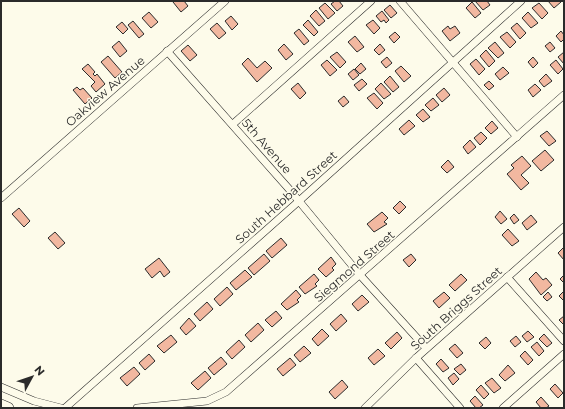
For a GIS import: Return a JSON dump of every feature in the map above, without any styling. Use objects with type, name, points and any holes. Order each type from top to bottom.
[{"type":"highway","points":[[1,405],[8,408]]},
{"type":"street","name":"Oakview Avenue","points":[[1,198],[225,1]]},
{"type":"street","points":[[233,124],[371,1]]},
{"type":"street","points":[[400,1],[517,138]]},
{"type":"street","name":"South Hebbard Street","points":[[65,408],[299,201],[452,61],[521,1]]},
{"type":"street","name":"5th Avenue","points":[[167,51],[233,124],[360,275],[426,348]]},
{"type":"street","name":"Siegmond Street","points":[[138,408],[207,401],[218,397],[517,138],[564,95]]},
{"type":"street","name":"South Briggs Street","points":[[365,408],[426,348],[564,227]]},
{"type":"street","points":[[507,277],[564,341]]},
{"type":"street","points":[[503,408],[564,354]]},
{"type":"street","points":[[416,358],[460,408]]},
{"type":"street","points":[[1,387],[34,401],[61,408]]},
{"type":"building","points":[[184,1],[188,6],[181,12],[173,2]]},
{"type":"building","points":[[335,1],[339,1],[343,6],[337,11],[331,4]]},
{"type":"building","points":[[475,1],[487,1],[490,5],[483,10]]},
{"type":"building","points":[[548,1],[560,1],[561,2],[554,8]]},
{"type":"building","points":[[472,2],[481,13],[475,18],[466,8]]},
{"type":"building","points":[[325,3],[335,13],[328,19],[319,8]]},
{"type":"building","points":[[539,3],[548,13],[542,19],[532,8]]},
{"type":"building","points":[[390,5],[397,13],[391,18],[384,10]]},
{"type":"building","points":[[316,10],[325,21],[319,26],[310,16]]},
{"type":"building","points":[[382,11],[389,20],[386,23],[384,20],[381,22],[376,16]]},
{"type":"building","points":[[149,12],[158,22],[151,28],[142,18]]},
{"type":"building","points":[[528,12],[538,23],[531,28],[522,18]]},
{"type":"building","points":[[231,16],[238,24],[232,30],[225,21]]},
{"type":"building","points":[[308,20],[318,32],[314,36],[303,25]]},
{"type":"building","points":[[373,20],[380,28],[374,34],[366,25]]},
{"type":"building","points":[[133,21],[144,34],[139,38],[128,25]]},
{"type":"building","points":[[122,22],[128,29],[123,34],[116,27]]},
{"type":"building","points":[[217,23],[226,33],[219,39],[210,29]]},
{"type":"building","points":[[517,23],[526,33],[520,39],[511,28]]},
{"type":"building","points":[[448,26],[450,29],[455,26],[460,33],[450,41],[442,31]]},
{"type":"building","points":[[299,29],[309,41],[304,45],[294,33]]},
{"type":"building","points":[[561,31],[564,35],[564,39],[561,42],[556,36]]},
{"type":"building","points":[[395,32],[400,37],[394,43],[389,37]]},
{"type":"building","points":[[507,32],[516,42],[510,48],[500,37]]},
{"type":"building","points":[[355,36],[364,47],[357,52],[348,42]]},
{"type":"building","points":[[119,41],[127,51],[120,57],[112,47]]},
{"type":"building","points":[[495,42],[504,53],[498,58],[488,48]]},
{"type":"building","points":[[550,42],[555,48],[550,52],[545,46]]},
{"type":"building","points":[[284,44],[293,54],[286,60],[278,50]]},
{"type":"building","points":[[380,44],[385,50],[379,55],[374,50]]},
{"type":"building","points":[[188,45],[197,55],[190,61],[181,51]]},
{"type":"building","points":[[486,50],[495,61],[489,67],[480,56]]},
{"type":"building","points":[[337,52],[346,62],[340,68],[330,57]]},
{"type":"building","points":[[564,52],[564,64],[558,57]]},
{"type":"building","points":[[108,56],[122,72],[115,78],[101,62]]},
{"type":"building","points":[[387,57],[392,63],[386,68],[381,62]]},
{"type":"building","points":[[533,57],[538,63],[533,68],[528,62]]},
{"type":"building","points":[[248,58],[257,68],[265,61],[272,68],[257,82],[242,64]]},
{"type":"building","points":[[476,59],[485,69],[479,75],[470,64]]},
{"type":"building","points":[[327,60],[337,70],[330,76],[321,65]]},
{"type":"building","points":[[556,60],[563,69],[558,74],[550,65]]},
{"type":"building","points":[[361,63],[366,69],[360,74],[355,69]]},
{"type":"building","points":[[88,64],[95,72],[93,74],[95,76],[97,74],[105,84],[96,92],[91,86],[95,82],[82,69]]},
{"type":"building","points":[[401,66],[411,76],[404,82],[395,71]]},
{"type":"building","points":[[503,67],[509,73],[500,80],[495,74]]},
{"type":"building","points":[[354,69],[359,75],[353,80],[348,74]]},
{"type":"building","points":[[546,74],[552,81],[544,87],[539,81]]},
{"type":"building","points":[[390,76],[399,87],[393,92],[384,82]]},
{"type":"building","points":[[362,79],[367,84],[359,91],[354,85]]},
{"type":"building","points":[[489,81],[494,86],[489,90],[484,85]]},
{"type":"building","points":[[298,83],[306,93],[300,99],[291,89]]},
{"type":"building","points":[[381,83],[391,94],[384,99],[375,89]]},
{"type":"building","points":[[535,84],[541,90],[533,97],[528,90]]},
{"type":"building","points":[[77,87],[80,90],[83,88],[92,98],[85,104],[73,90]]},
{"type":"building","points":[[444,88],[450,95],[442,102],[436,95]]},
{"type":"building","points":[[374,93],[383,103],[377,109],[367,98]]},
{"type":"building","points":[[344,96],[349,102],[343,107],[338,101]]},
{"type":"building","points":[[433,98],[439,105],[431,111],[425,105]]},
{"type":"building","points":[[423,109],[430,117],[423,122],[416,115]]},
{"type":"building","points":[[409,120],[415,126],[404,135],[399,129]]},
{"type":"building","points":[[492,121],[498,128],[491,134],[485,128]]},
{"type":"building","points":[[547,131],[556,141],[549,146],[540,136]]},
{"type":"building","points":[[481,132],[487,138],[480,145],[474,138]]},
{"type":"building","points":[[470,140],[476,147],[468,154],[463,147]]},
{"type":"building","points":[[545,150],[554,160],[541,171],[532,161]]},
{"type":"building","points":[[522,156],[531,166],[521,175],[529,183],[521,190],[507,174],[514,168],[511,165]]},
{"type":"building","points":[[448,160],[454,167],[447,173],[441,167]]},
{"type":"building","points":[[400,201],[406,207],[399,214],[393,208]]},
{"type":"building","points":[[19,208],[30,221],[24,227],[12,214]]},
{"type":"building","points":[[500,211],[507,219],[501,224],[495,217]]},
{"type":"building","points":[[382,212],[388,218],[384,222],[387,224],[374,232],[367,224]]},
{"type":"building","points":[[514,214],[519,220],[514,224],[510,218]]},
{"type":"building","points":[[531,215],[537,222],[527,230],[522,223]]},
{"type":"building","points":[[508,229],[519,241],[512,246],[502,235]]},
{"type":"building","points":[[55,232],[65,243],[58,249],[48,238]]},
{"type":"building","points":[[281,238],[287,245],[272,258],[266,251]]},
{"type":"building","points":[[564,247],[564,260],[558,253]]},
{"type":"building","points":[[264,254],[270,261],[254,275],[248,268]]},
{"type":"building","points":[[411,254],[416,260],[409,267],[403,260]]},
{"type":"building","points":[[331,257],[336,264],[332,268],[334,270],[326,277],[318,269]]},
{"type":"building","points":[[159,258],[170,272],[164,277],[160,271],[152,278],[145,269]]},
{"type":"building","points":[[245,270],[252,277],[236,290],[230,283]]},
{"type":"building","points":[[536,272],[543,280],[546,278],[552,285],[541,295],[529,279]]},
{"type":"building","points":[[314,274],[319,280],[315,284],[317,286],[305,294],[299,287]]},
{"type":"building","points":[[461,274],[467,280],[455,291],[449,285]]},
{"type":"building","points":[[564,275],[564,283],[560,279]]},
{"type":"building","points":[[227,287],[233,294],[220,306],[214,299]]},
{"type":"building","points":[[296,290],[301,296],[297,300],[299,302],[287,310],[281,304]]},
{"type":"building","points":[[564,291],[564,301],[559,296]]},
{"type":"building","points":[[444,292],[450,298],[439,308],[433,301]]},
{"type":"building","points":[[548,292],[552,297],[547,301],[543,297]]},
{"type":"building","points":[[362,295],[369,302],[358,311],[352,304]]},
{"type":"building","points":[[207,302],[213,309],[200,321],[194,314]]},
{"type":"building","points":[[276,311],[282,318],[272,327],[265,320]]},
{"type":"building","points":[[341,314],[347,321],[336,331],[330,324]]},
{"type":"building","points":[[564,316],[564,325],[559,320]]},
{"type":"building","points":[[189,318],[196,326],[186,335],[180,328]]},
{"type":"building","points":[[258,323],[264,330],[251,342],[245,335]]},
{"type":"building","points":[[322,329],[329,336],[318,346],[312,339]]},
{"type":"building","points":[[528,331],[534,337],[527,342],[522,336]]},
{"type":"building","points":[[397,332],[402,338],[391,349],[385,343]]},
{"type":"building","points":[[544,334],[552,343],[547,347],[539,339]]},
{"type":"building","points":[[171,335],[177,342],[164,353],[157,346]]},
{"type":"building","points":[[516,336],[521,342],[515,347],[510,341]]},
{"type":"building","points":[[486,337],[491,343],[485,349],[479,343]]},
{"type":"building","points":[[239,340],[245,347],[232,359],[226,352]]},
{"type":"building","points":[[537,342],[544,351],[539,356],[531,347]]},
{"type":"building","points":[[455,344],[463,353],[457,358],[449,349]]},
{"type":"building","points":[[304,346],[311,353],[300,362],[294,355]]},
{"type":"building","points":[[378,349],[385,356],[374,365],[368,358]]},
{"type":"building","points":[[525,351],[533,360],[528,365],[520,356]]},
{"type":"building","points":[[149,354],[155,361],[145,370],[139,363]]},
{"type":"building","points":[[221,357],[227,364],[214,375],[208,368]]},
{"type":"building","points":[[290,358],[296,365],[283,376],[277,369]]},
{"type":"building","points":[[441,359],[449,368],[443,372],[436,364]]},
{"type":"building","points":[[461,364],[466,370],[460,375],[454,369]]},
{"type":"building","points":[[508,365],[515,373],[505,381],[499,375]]},
{"type":"building","points":[[134,367],[140,374],[127,386],[120,378]]},
{"type":"building","points":[[205,371],[211,378],[198,390],[191,383]]},
{"type":"building","points":[[454,373],[459,379],[453,385],[448,378]]},
{"type":"building","points":[[492,378],[501,388],[494,393],[485,383]]},
{"type":"building","points":[[342,380],[348,387],[335,399],[329,392]]},
{"type":"building","points":[[555,384],[563,393],[558,398],[550,389]]},
{"type":"building","points":[[481,385],[489,394],[484,399],[476,390]]},
{"type":"building","points":[[475,396],[483,405],[479,408],[476,408],[470,401]]},
{"type":"building","points":[[541,397],[549,406],[546,408],[541,408],[536,402]]}]
